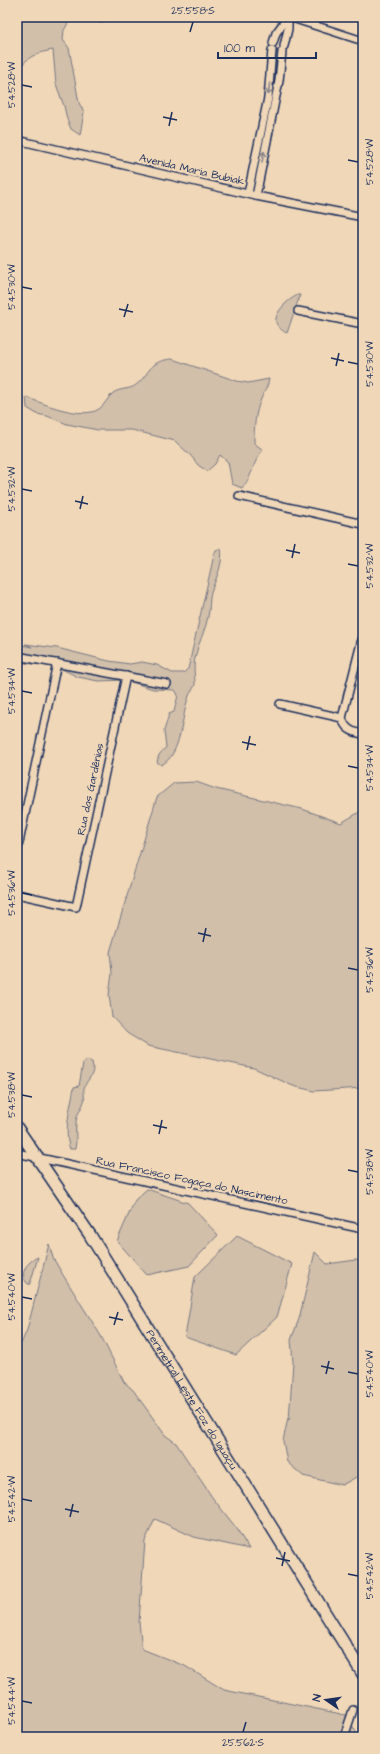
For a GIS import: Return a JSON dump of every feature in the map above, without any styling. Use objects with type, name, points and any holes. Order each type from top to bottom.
[{"type":"highway","name":"Perimetral Leste Foz do Iguaçu","points":[[17,1128],[90,1235],[363,1674]]},
{"type":"street","points":[[288,17],[363,41]]},
{"type":"street","points":[[248,193],[268,98],[273,47],[276,33],[288,17]]},
{"type":"street","points":[[256,196],[288,29],[288,17]]},
{"type":"street","points":[[272,58],[277,57],[283,52]]},
{"type":"street","name":"Avenida Maria Bubiak","points":[[17,140],[256,196],[363,217]]},
{"type":"street","points":[[298,311],[363,324]]},
{"type":"street","points":[[239,496],[363,524]]},
{"type":"street","points":[[363,635],[342,718],[344,725],[352,732],[363,734]]},
{"type":"street","points":[[17,656],[167,684]]},
{"type":"street","points":[[17,852],[57,663]]},
{"type":"street","name":"Rua das Gardênias","points":[[17,894],[76,907],[126,676]]},
{"type":"street","points":[[280,704],[342,718]]},
{"type":"street","name":"Rua Francisco Fogaça do Nascimento","points":[[17,1153],[363,1229]]},
{"type":"street","points":[[344,1737],[353,1710]]},
{"type":"shaded area","points":[[17,17],[116,17],[102,23],[80,19],[70,20],[64,30],[63,40],[69,48],[79,103],[84,112],[80,135],[71,129],[67,119],[56,84],[53,50],[30,57],[23,65],[17,76]]},
{"type":"shaded area","points":[[300,295],[287,333],[277,325],[277,314],[283,306]]},
{"type":"shaded area","points":[[172,359],[237,381],[248,383],[269,379],[259,404],[255,426],[254,443],[263,450],[257,459],[249,478],[242,488],[232,484],[228,462],[220,455],[215,464],[207,471],[198,465],[175,441],[132,430],[98,430],[67,424],[47,416],[37,414],[27,408],[26,397],[63,410],[83,413],[92,412],[99,409],[113,393],[136,385],[158,362]]},
{"type":"shaded area","points":[[221,548],[222,554],[220,565],[211,592],[209,614],[195,658],[195,685],[186,704],[177,744],[168,760],[161,765],[157,762],[159,755],[166,747],[164,731],[169,714],[174,712],[178,695],[175,690],[153,689],[125,680],[98,681],[78,677],[58,667],[17,662],[17,644],[32,647],[25,644],[57,648],[109,661],[130,664],[142,662],[157,665],[172,673],[183,673],[188,669],[214,555],[216,550]]},
{"type":"shaded area","points":[[196,782],[216,789],[302,809],[341,823],[363,810],[363,1088],[314,1091],[293,1086],[254,1068],[148,1046],[127,1033],[112,1017],[109,995],[112,973],[110,952],[157,797],[174,783]]},
{"type":"shaded area","points":[[87,1060],[92,1062],[93,1071],[85,1085],[84,1102],[78,1113],[75,1149],[70,1149],[67,1126],[74,1087],[79,1086],[83,1063]]},
{"type":"shaded area","points":[[147,1189],[188,1203],[218,1235],[189,1266],[147,1275],[117,1241],[135,1200]]},
{"type":"shaded area","points":[[237,1236],[292,1264],[277,1317],[236,1355],[185,1337],[195,1277]]},
{"type":"shaded area","points":[[49,1244],[53,1258],[101,1336],[124,1382],[133,1390],[165,1435],[176,1443],[212,1497],[237,1529],[249,1549],[194,1537],[155,1519],[145,1541],[139,1622],[142,1649],[185,1666],[224,1690],[346,1715],[359,1737],[17,1737],[17,1353],[27,1330]]},
{"type":"shaded area","points":[[315,1252],[327,1264],[356,1260],[363,1262],[363,1455],[360,1475],[342,1485],[303,1476],[287,1462],[283,1441],[288,1418],[289,1420],[293,1362],[291,1340],[299,1319]]},
{"type":"shaded area","points":[[38,1257],[30,1284],[28,1284],[24,1276],[25,1268]]}]
